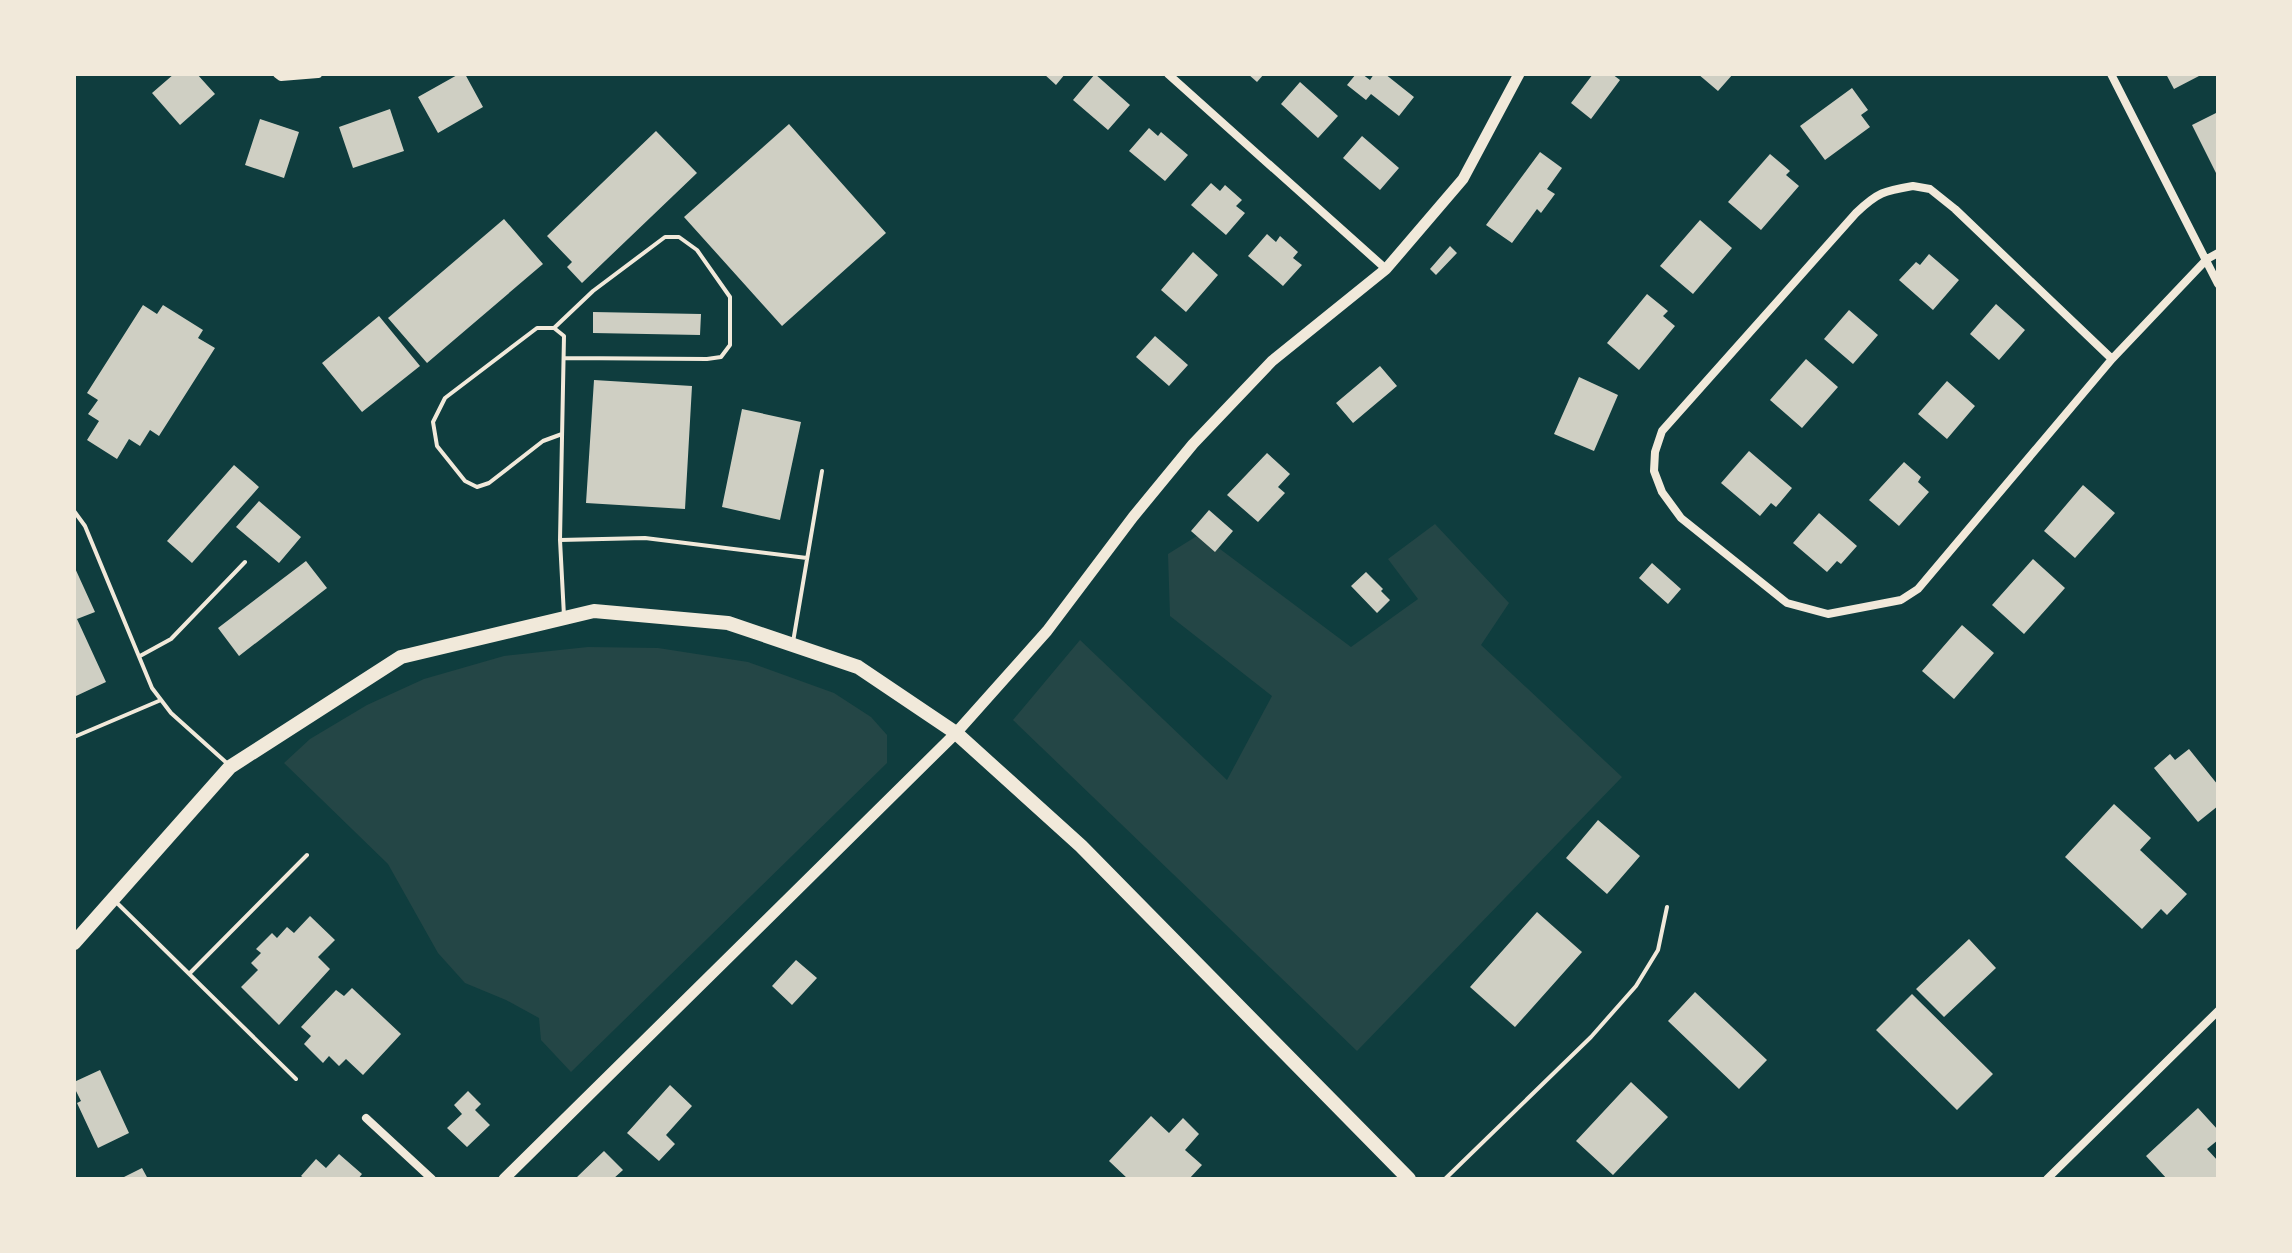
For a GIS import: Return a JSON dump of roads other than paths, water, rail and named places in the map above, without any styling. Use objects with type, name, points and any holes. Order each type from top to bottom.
[{"type":"highway","points":[[74,943],[230,767],[401,657],[594,611],[728,623],[858,667],[956,733],[1081,846],[1409,1179]]},
{"type":"street","points":[[277,74],[281,77],[318,74]]},
{"type":"street","points":[[1168,74],[1386,269]]},
{"type":"street","points":[[504,1179],[956,733],[1047,631],[1193,444],[1272,361],[1386,269],[1463,179],[1519,74]]},
{"type":"street","points":[[2111,74],[2218,284]]},
{"type":"street","points":[[2112,359],[1955,209],[1930,189],[1913,186],[1885,191],[1873,197],[1856,213],[1662,431],[1655,452],[1654,471],[1662,492],[1681,518],[1787,603],[1828,614],[1901,600],[1918,589],[2112,359],[2207,259],[2218,253]]},
{"type":"street","points":[[2047,1179],[2218,1011]]},
{"type":"street","points":[[366,1118],[432,1179]]},
{"type":"lane","points":[[554,328],[593,291],[665,237],[679,237],[697,250],[730,297],[730,345],[721,357],[564,358]]},
{"type":"lane","points":[[562,434],[543,441],[489,483],[477,487],[465,481],[437,446],[433,422],[445,398],[537,328],[554,328],[564,336],[560,540],[564,618]]},
{"type":"lane","points":[[792,645],[822,471]]},
{"type":"lane","points":[[74,511],[85,526],[152,688],[171,713],[230,767]]},
{"type":"lane","points":[[560,540],[645,538],[807,558]]},
{"type":"lane","points":[[140,656],[171,639],[245,562]]},
{"type":"lane","points":[[74,737],[161,700]]},
{"type":"lane","points":[[189,973],[307,855]]},
{"type":"lane","points":[[113,898],[296,1079]]},
{"type":"lane","points":[[1445,1179],[1591,1037],[1636,986],[1658,950],[1667,907]]}]
